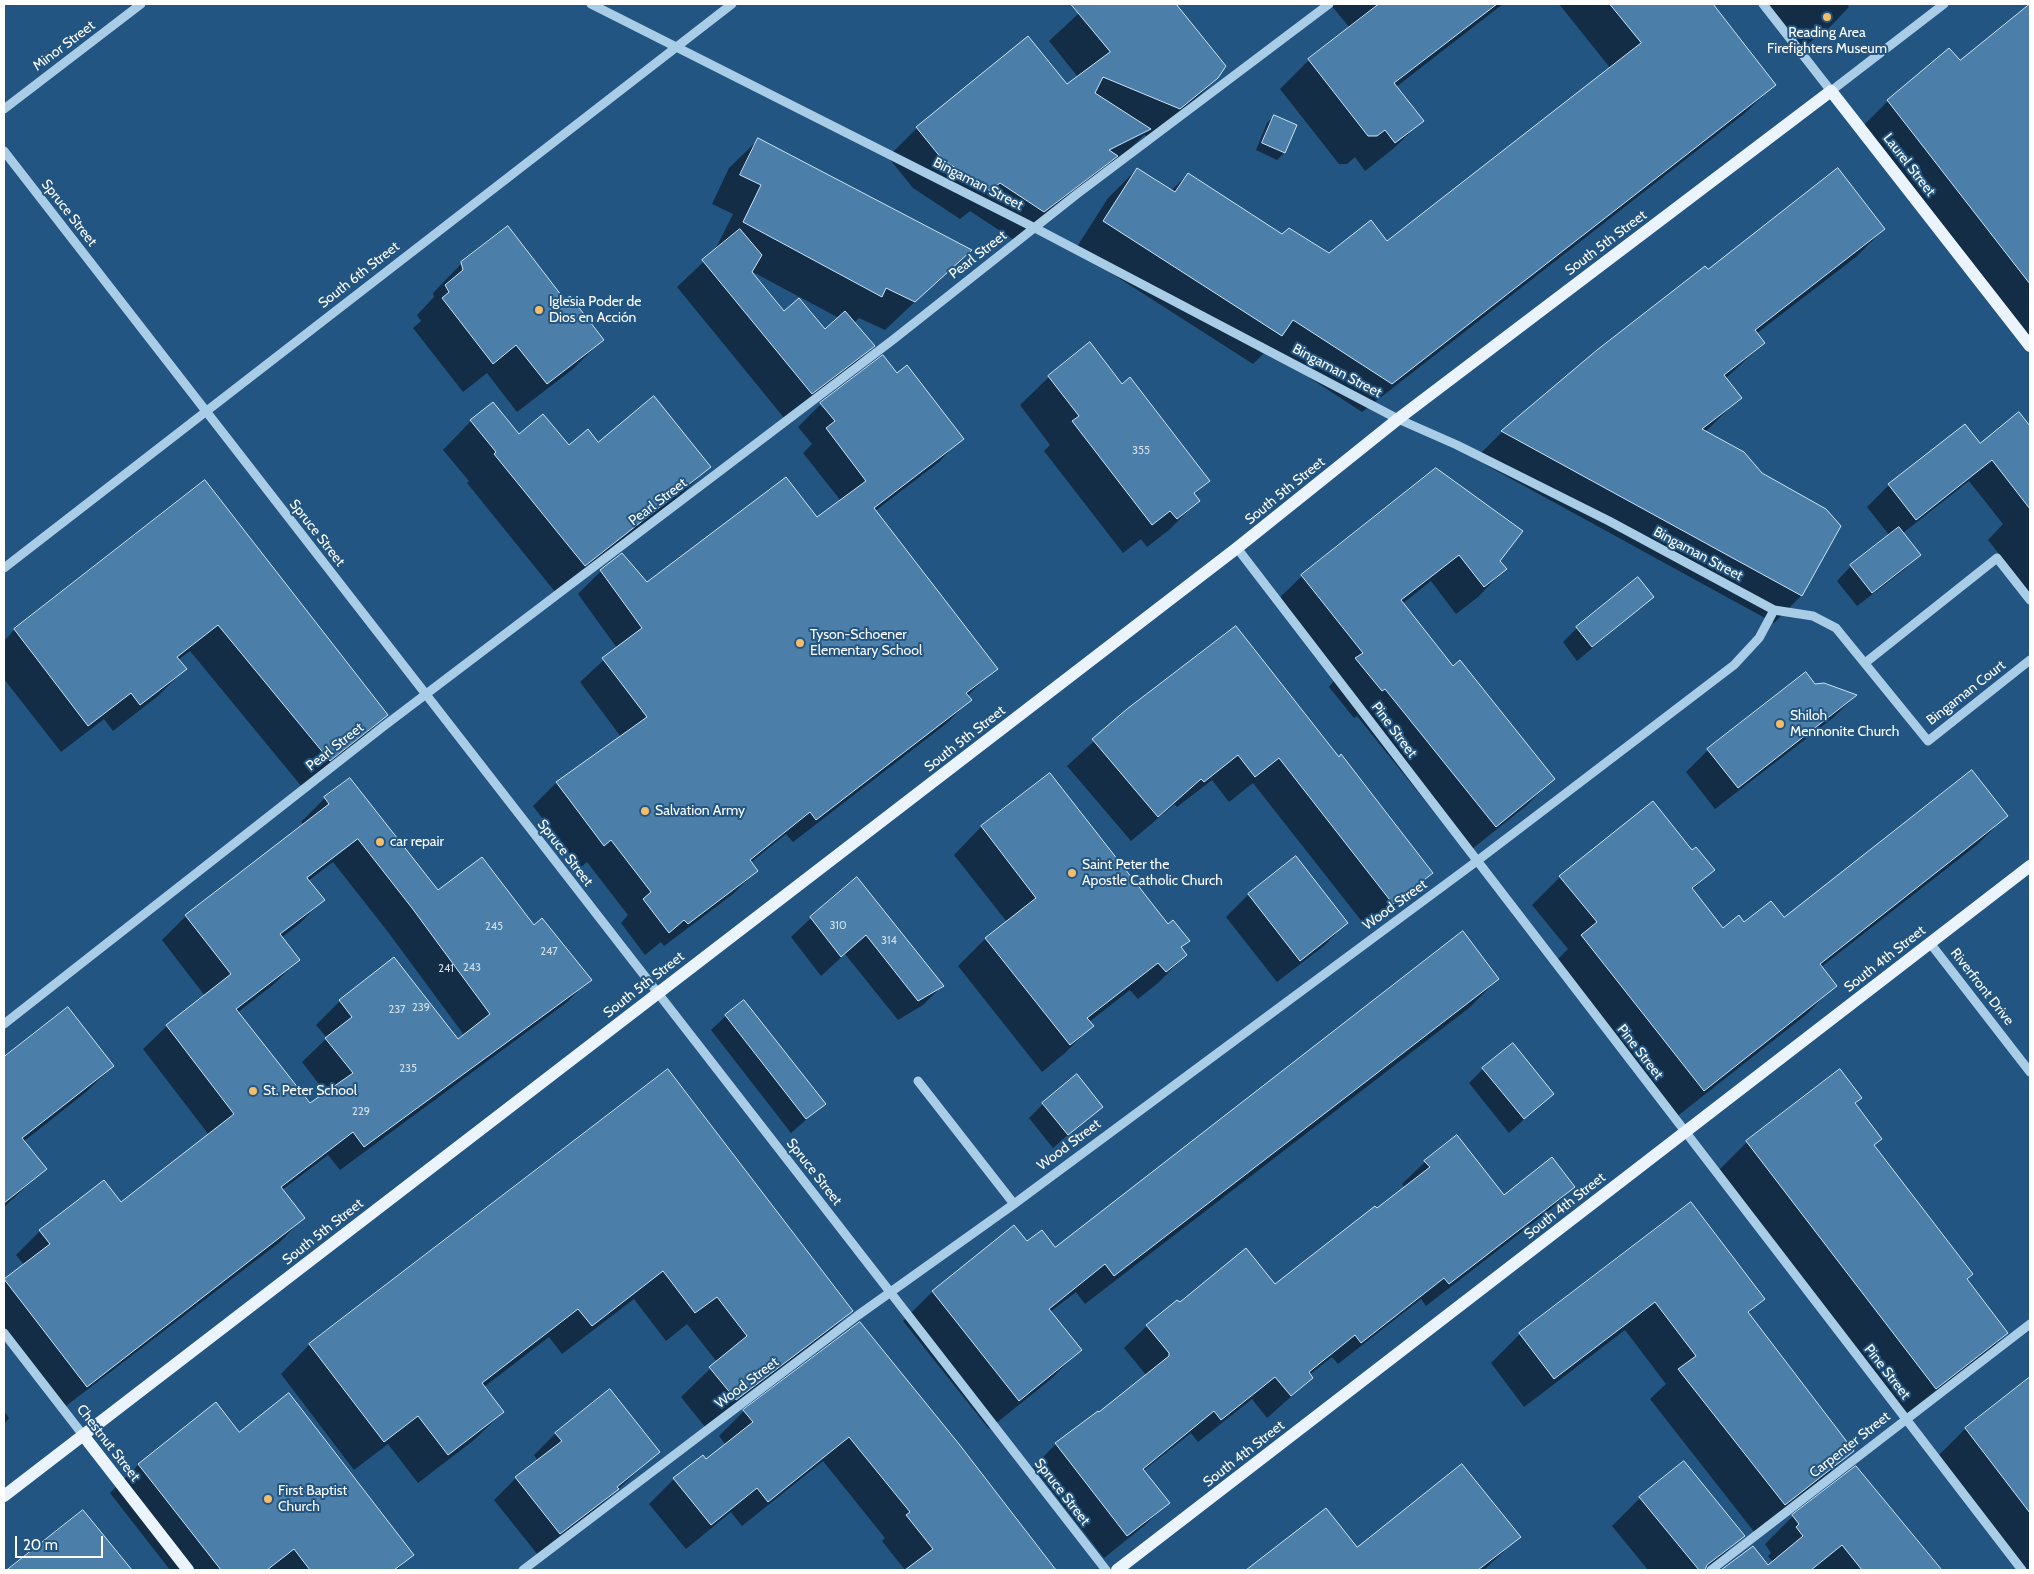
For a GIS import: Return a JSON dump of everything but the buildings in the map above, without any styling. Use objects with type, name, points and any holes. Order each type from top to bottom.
[{"type":"main road","name":"Laurel Street","points":[[1831,91],[2030,346]]},
{"type":"main road","name":"South 5th Street","points":[[4,1496],[1237,548],[1398,419],[1831,91]]},
{"type":"main road","name":"South 4th Street","points":[[1117,1570],[2030,866]]},
{"type":"main road","name":"Chestnut Street","points":[[83,1436],[188,1570]]},
{"type":"street","name":"Minor Street","points":[[4,109],[141,4]]},
{"type":"street","name":"Bingaman Street","points":[[590,4],[1035,228],[1398,419],[1457,445],[1610,521],[1774,610],[1814,616],[1836,628],[1865,663]]},
{"type":"street","name":"South 6th Street","points":[[4,568],[732,4]]},
{"type":"street","name":"Pearl Street","points":[[4,1024],[426,695],[894,339],[1035,228],[1329,4]]},
{"type":"street","name":"Laurel Street","points":[[1764,4],[1831,91]]},
{"type":"street","name":"South 5th Street","points":[[1831,91],[1944,4]]},
{"type":"street","name":"Spruce Street","points":[[4,151],[1106,1570]]},
{"type":"street","name":"Pine Street","points":[[1237,548],[1684,1133],[2022,1570]]},
{"type":"street","points":[[1865,663],[1997,558],[2030,600]]},
{"type":"street","name":"Wood Street","points":[[523,1570],[890,1293],[1014,1204],[1477,861],[1734,665],[1759,638],[1774,610]]},
{"type":"street","name":"Bingaman Court","points":[[1865,663],[1928,741],[2030,660]]},
{"type":"street","name":"Riverfront Drive","points":[[1930,943],[2030,1072]]},
{"type":"street","points":[[918,1081],[1014,1204]]},
{"type":"street","name":"Carpenter Street","points":[[1711,1570],[2030,1324]]},
{"type":"street","name":"Chestnut Street","points":[[4,1333],[83,1436]]},
{"type":"place","name":"Reading Area Firefighters Museum","points":[[1827,17]]},
{"type":"place","name":"Iglesia Poder de Dios en Acción","points":[[539,310]]},
{"type":"place","name":"Tyson-Schoener Elementary School","points":[[800,643]]},
{"type":"place","name":"Shiloh Mennonite Church","points":[[1780,724]]},
{"type":"place","name":"Salvation Army","points":[[645,811]]},
{"type":"place","name":"car repair","points":[[380,842]]},
{"type":"place","name":"Saint Peter the Apostle Catholic Church","points":[[1072,873]]},
{"type":"place","name":"St. Peter School","points":[[253,1091]]},
{"type":"place","name":"First Baptist Church","points":[[268,1499]]}]
